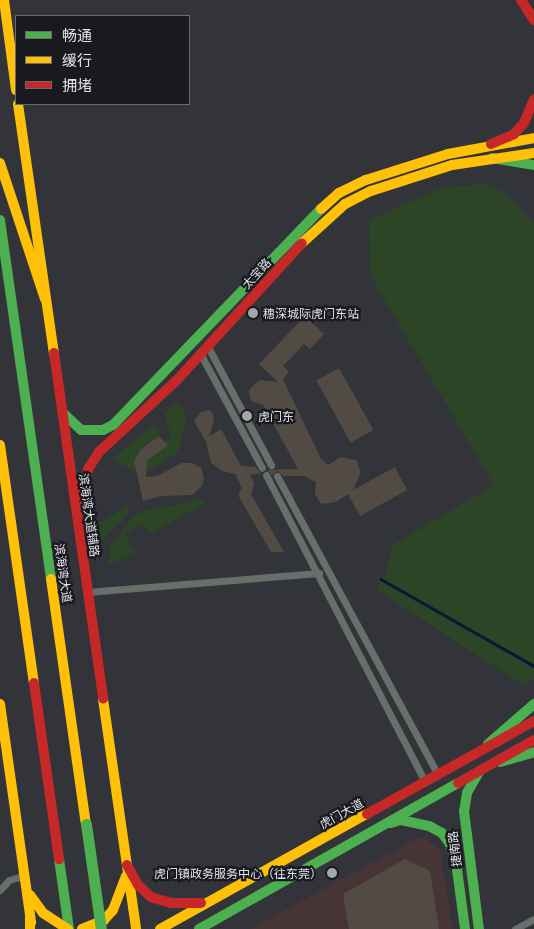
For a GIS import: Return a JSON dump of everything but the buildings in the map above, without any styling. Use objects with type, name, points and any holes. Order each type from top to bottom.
[{"type":"main road","points":[[521,0],[534,20]]},
{"type":"main road","points":[[3,2],[15,83]]},
{"type":"main road","points":[[491,144],[514,134],[524,123],[534,99]]},
{"type":"main road","name":"滨海湾大道辅路","points":[[18,105],[136,929]]},
{"type":"main road","name":"太宝路","points":[[61,410],[69,422],[81,430],[103,430],[113,425],[169,370],[302,225],[339,193],[408,166],[491,144],[534,138]]},
{"type":"main road","name":"太宝路","points":[[76,516],[81,489],[99,452],[154,404],[310,234],[345,204],[412,177],[492,158],[534,153]]},
{"type":"main road","points":[[492,158],[534,166]]},
{"type":"main road","points":[[0,163],[45,299]]},
{"type":"main road","name":"滨海湾大道","points":[[0,220],[101,929]]},
{"type":"main road","points":[[0,445],[68,929]]},
{"type":"main road","points":[[0,704],[4,767],[25,879],[31,929]]},
{"type":"main road","points":[[482,750],[520,713],[534,704]]},
{"type":"main road","name":"虎门大道","points":[[160,929],[534,721]]},
{"type":"main road","points":[[199,929],[208,926],[534,740]]},
{"type":"main road","points":[[486,768],[534,752]]},
{"type":"main road","name":"捷南路","points":[[479,929],[464,811],[472,781],[486,768]]},
{"type":"main road","name":"捷南路","points":[[388,824],[401,820],[429,826],[442,833],[450,844],[456,862],[466,929]]},
{"type":"main road","points":[[127,865],[138,884],[151,897],[192,905],[212,900]]},
{"type":"main road","points":[[82,929],[104,920],[113,910],[126,883],[127,865]]},
{"type":"main road","points":[[25,879],[42,913],[68,929]]},
{"type":"street","points":[[204,351],[271,466]]},
{"type":"street","points":[[204,351],[262,468]]},
{"type":"street","points":[[266,475],[425,782]]},
{"type":"street","points":[[277,476],[438,775]]},
{"type":"street","points":[[87,592],[328,573]]},
{"type":"street","points":[[0,890],[10,880],[25,879]]},
{"type":"street","points":[[515,929],[534,919]]},
{"type":"shaded area","points":[[418,838],[426,839],[440,850],[453,929],[250,929]]},
{"type":"green space","points":[[484,184],[505,193],[534,223],[534,678],[523,685],[377,590],[387,569],[392,545],[494,485],[370,275],[369,220],[441,188]]},
{"type":"green space","points":[[176,401],[184,411],[186,419],[178,452],[152,469],[134,471],[116,462],[113,458],[155,423],[160,430],[159,436],[141,449],[134,461],[147,461],[168,445],[165,442],[171,436],[165,414]]},
{"type":"green space","points":[[200,497],[204,504],[150,534],[143,524],[125,534],[136,553],[107,566],[112,543],[133,517],[144,510],[184,504]]},
{"type":"green space","points":[[128,506],[130,512],[99,543],[96,525]]},
{"type":"waterway","points":[[381,579],[534,666]]},
{"type":"traffic: fast","points":[[492,158],[534,165]]},
{"type":"traffic: fast","points":[[63,413],[81,430],[103,430],[113,425],[321,209]]},
{"type":"traffic: fast","points":[[0,220],[51,579]]},
{"type":"traffic: fast","points":[[488,744],[534,704]]},
{"type":"traffic: fast","points":[[500,762],[534,752]]},
{"type":"traffic: fast","points":[[479,772],[467,793],[464,811],[479,929]]},
{"type":"traffic: fast","points":[[199,929],[458,783]]},
{"type":"traffic: fast","points":[[391,823],[401,820],[429,826],[442,833],[450,844],[456,862],[465,929]]},
{"type":"traffic: fast","points":[[86,824],[101,929]]},
{"type":"traffic: fast","points":[[59,859],[69,929]]},
{"type":"traffic: slow","points":[[4,0],[15,82]]},
{"type":"traffic: slow","points":[[18,105],[54,353]]},
{"type":"traffic: slow","points":[[321,209],[339,193],[366,180],[448,154],[534,138]]},
{"type":"traffic: slow","points":[[302,243],[345,204],[371,191],[452,165],[534,153]]},
{"type":"traffic: slow","points":[[0,163],[45,299]]},
{"type":"traffic: slow","points":[[0,445],[34,683]]},
{"type":"traffic: slow","points":[[51,579],[86,824]]},
{"type":"traffic: slow","points":[[103,699],[136,929]]},
{"type":"traffic: slow","points":[[0,704],[31,923]]},
{"type":"traffic: slow","points":[[160,929],[367,814]]},
{"type":"traffic: slow","points":[[82,929],[104,920],[113,910],[126,876]]},
{"type":"traffic: slow","points":[[30,895],[43,913],[68,929]]},
{"type":"traffic: slow","points":[[30,916],[30,929]]},
{"type":"traffic: jam","points":[[521,0],[534,20]]},
{"type":"traffic: jam","points":[[491,144],[514,134],[524,123],[534,99]]},
{"type":"traffic: jam","points":[[78,505],[88,469],[99,452],[177,380],[302,243]]},
{"type":"traffic: jam","points":[[54,353],[103,699]]},
{"type":"traffic: jam","points":[[34,683],[59,859]]},
{"type":"traffic: jam","points":[[367,814],[534,721]]},
{"type":"traffic: jam","points":[[458,783],[534,740]]},
{"type":"traffic: jam","points":[[127,865],[138,885],[151,897],[171,903],[201,903]]},
{"type":"place","name":"穗深城际虎门东站","points":[[253,313]]},
{"type":"place","name":"虎门东","points":[[247,416]]},
{"type":"place","name":"虎门镇政务服务中心（往东莞）","points":[[332,873]]}]
